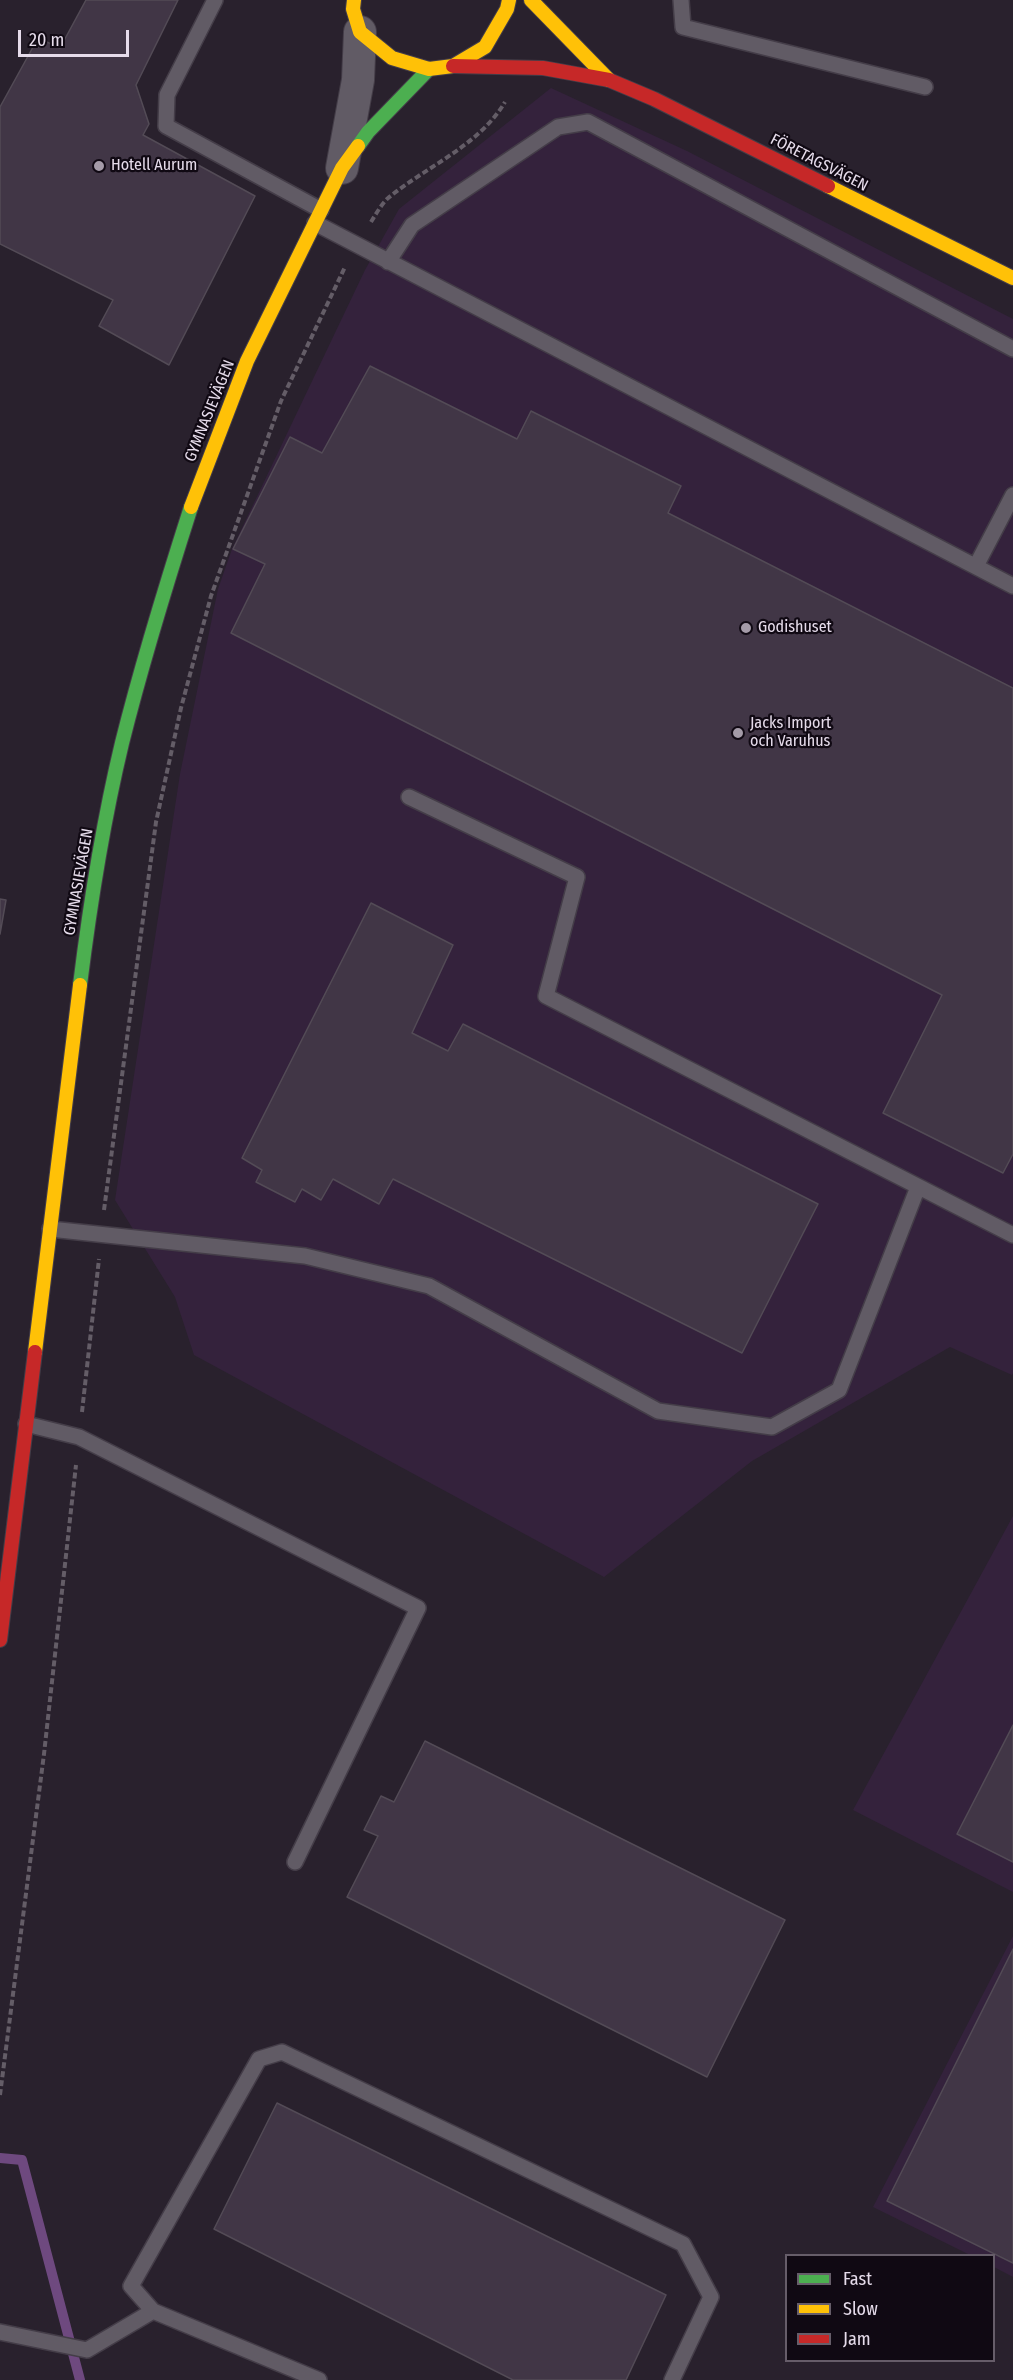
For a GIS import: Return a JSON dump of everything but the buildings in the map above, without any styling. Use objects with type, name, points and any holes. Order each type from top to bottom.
[{"type":"street","points":[[453,66],[485,47],[507,9],[509,0]]},
{"type":"street","name":"FÖRETAGSVÄGEN","points":[[531,0],[609,80]]},
{"type":"street","points":[[353,10],[392,58],[429,69]]},
{"type":"street","points":[[342,168],[358,80],[353,10]]},
{"type":"street","name":"FÖRETAGSVÄGEN","points":[[429,69],[453,66],[543,68],[609,80],[654,99],[1013,278]]},
{"type":"street","name":"GYMNASIEVÄGEN","points":[[0,1640],[90,903],[122,744],[159,608],[195,494],[247,361],[342,168],[368,132],[429,69]]},
{"type":"lane","points":[[215,0],[167,95],[166,126],[318,217],[355,246],[1013,586]]},
{"type":"lane","points":[[681,0],[683,27],[925,87]]},
{"type":"lane","points":[[388,262],[412,225],[558,127],[588,122],[1013,349]]},
{"type":"lane","points":[[976,566],[1013,495]]},
{"type":"lane","points":[[409,797],[577,877],[546,996],[1013,1235]]},
{"type":"lane","points":[[50,1229],[305,1256],[429,1286],[658,1411],[771,1427],[839,1390],[918,1187]]},
{"type":"lane","points":[[26,1424],[79,1437],[418,1608],[295,1862]]},
{"type":"lane","points":[[319,2380],[153,2311],[131,2286],[259,2059],[282,2052],[683,2244],[711,2297],[672,2380]]},
{"type":"lane","points":[[0,2332],[87,2350],[153,2311]]},
{"type":"path","points":[[0,2095],[44,1754],[101,1234],[156,822],[181,708],[211,596],[281,401],[355,246],[385,200],[459,148],[497,115],[512,89],[543,68]]},
{"type":"shaded area","points":[[551,88],[687,151],[1013,319],[1013,1373],[1012,1375],[950,1347],[752,1461],[604,1577],[194,1355],[175,1297],[115,1200],[180,774],[218,589],[232,549],[365,270],[399,209]]},
{"type":"shaded area","points":[[1013,1516],[1013,1892],[853,1810]]},
{"type":"shaded area","points":[[1013,1936],[1013,2277],[995,2268],[995,2254],[968,2254],[873,2207]]},
{"type":"waterway","points":[[0,2158],[22,2160],[80,2380]]},
{"type":"traffic: fast","points":[[358,146],[368,132],[429,69]]},
{"type":"traffic: fast","points":[[80,985],[98,863],[122,743],[191,507]]},
{"type":"traffic: slow","points":[[354,0],[353,9],[360,32],[392,58],[429,69],[453,66],[485,47],[507,9],[509,0]]},
{"type":"traffic: slow","points":[[531,0],[609,80]]},
{"type":"traffic: slow","points":[[191,507],[247,361],[342,168],[358,146]]},
{"type":"traffic: slow","points":[[828,186],[1013,278]]},
{"type":"traffic: slow","points":[[35,1352],[80,985]]},
{"type":"traffic: jam","points":[[453,66],[543,68],[609,80],[654,99],[828,186]]},
{"type":"traffic: jam","points":[[0,1640],[35,1352]]},
{"type":"place","name":"Hotell Aurum","points":[[99,166]]},
{"type":"place","name":"Godishuset","points":[[746,628]]},
{"type":"place","name":"Jacks Import och Varuhus","points":[[738,733]]}]
